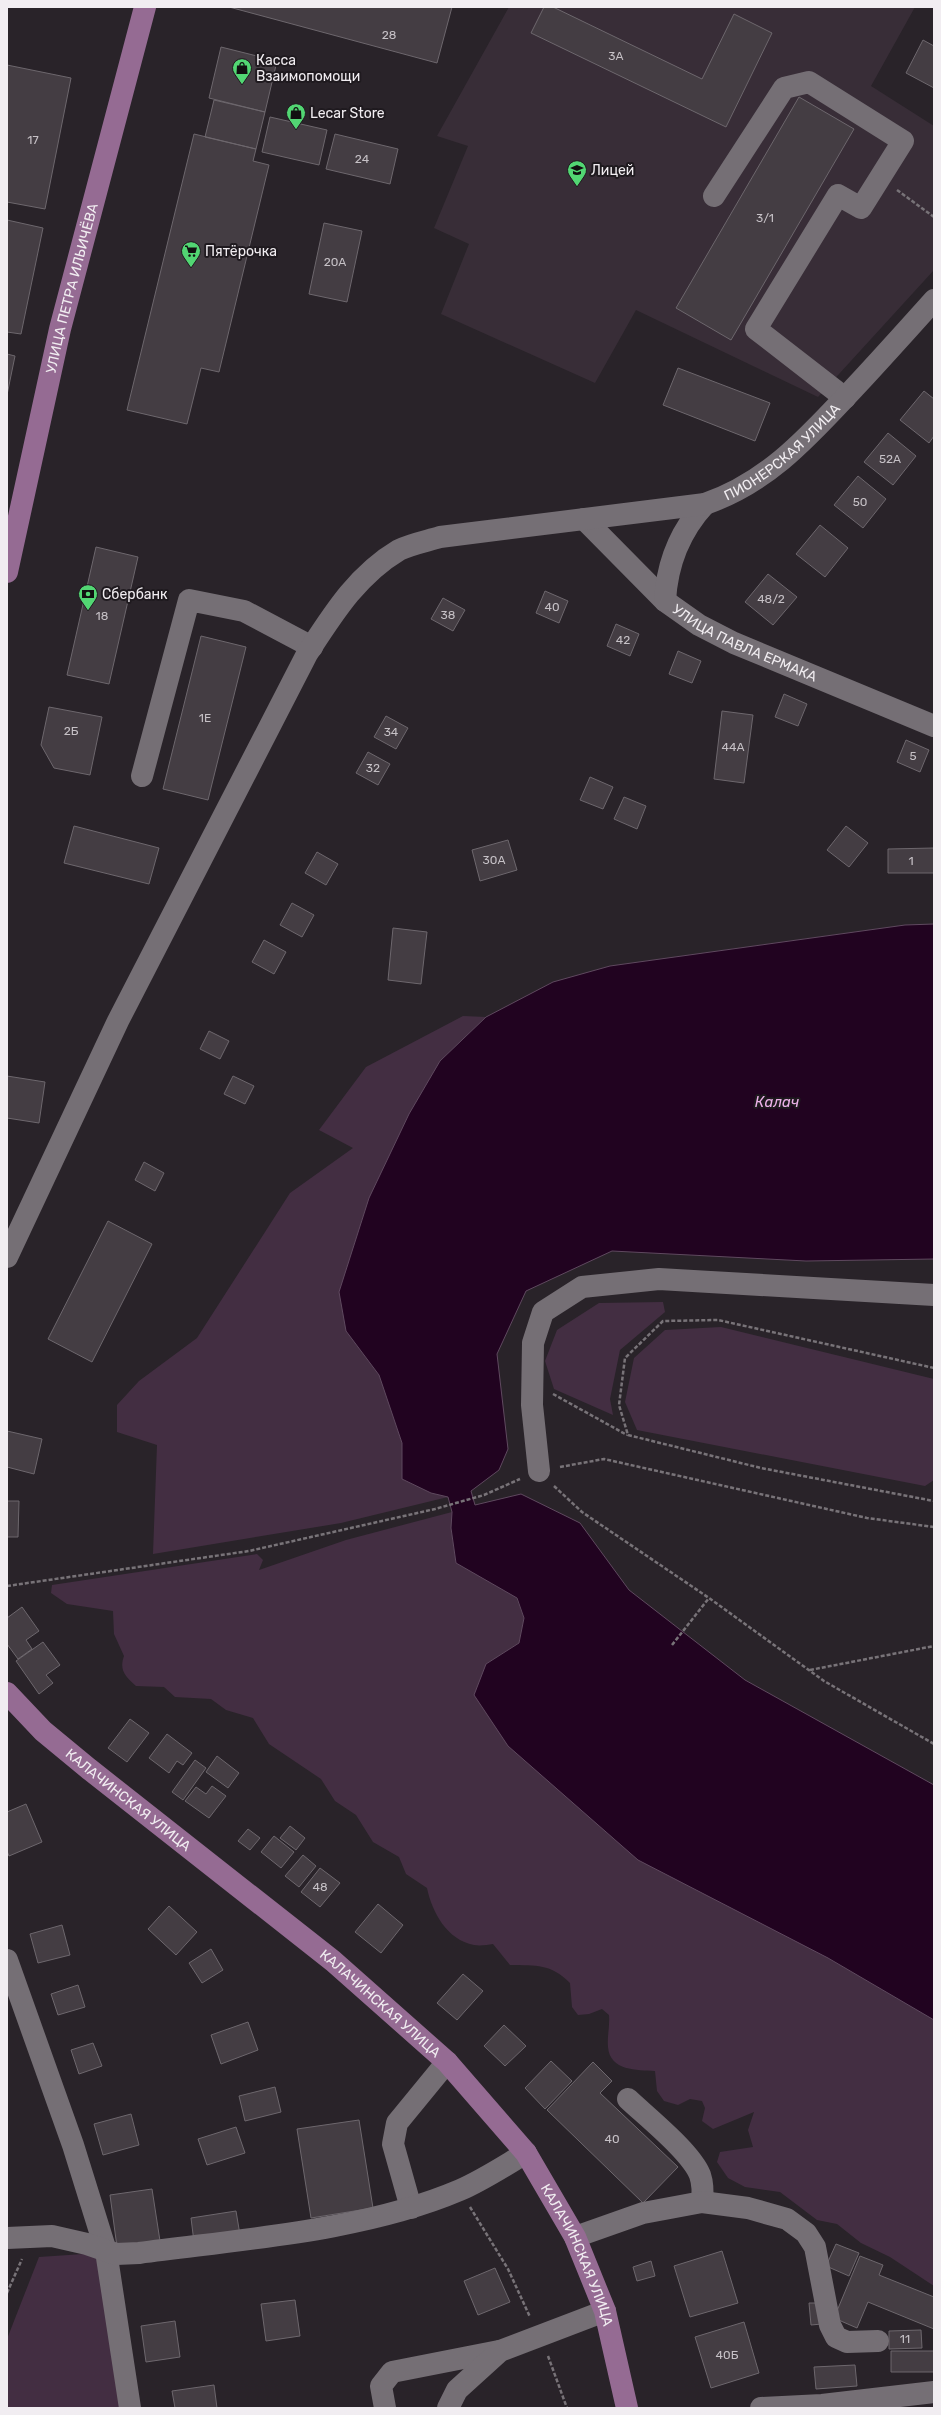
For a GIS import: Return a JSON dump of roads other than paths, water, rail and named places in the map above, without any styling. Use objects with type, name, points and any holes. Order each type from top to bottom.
[{"type":"main road","name":"УЛИЦА ПЕТРА ИЛЬИЧЁВА","points":[[7,572],[60,329],[145,7]]},
{"type":"main road","name":"КАЛАЧИНСКАЯ УЛИЦА","points":[[7,1693],[43,1731],[333,1961],[447,2062],[526,2153],[575,2237],[605,2311],[627,2408]]},
{"type":"street","points":[[714,196],[784,88],[809,82],[903,141],[861,208],[838,195],[756,329],[845,398]]},
{"type":"street","name":"ПИОНЕРСКАЯ УЛИЦА","points":[[7,1257],[118,1021],[312,647],[337,606],[368,572],[401,549],[440,537],[705,504],[732,495],[757,480],[794,450],[845,398],[934,300]]},
{"type":"street","points":[[665,601],[666,579],[678,545],[689,521],[705,504]]},
{"type":"street","name":"УЛИЦА ПАВЛА ЕРМАКА","points":[[584,519],[665,601],[699,625],[734,643],[934,726]]},
{"type":"street","points":[[142,776],[189,600],[244,611],[312,647]]},
{"type":"street","points":[[539,1471],[532,1405],[533,1343],[543,1312],[582,1287],[659,1279],[934,1295]]},
{"type":"street","points":[[7,1960],[73,2145],[106,2251],[130,2408]]},
{"type":"street","points":[[410,2208],[393,2144],[397,2123],[447,2062]]},
{"type":"street","points":[[628,2099],[689,2158],[699,2174],[703,2190],[702,2202]]},
{"type":"street","points":[[7,2238],[52,2236],[116,2254],[140,2254],[336,2225],[410,2208],[459,2190],[489,2176],[526,2153]]},
{"type":"street","points":[[575,2237],[643,2214],[702,2202],[748,2208],[786,2219],[806,2233],[815,2247],[830,2325],[836,2336],[847,2342],[878,2341]]},
{"type":"street","points":[[385,2408],[381,2386],[392,2372],[500,2351],[605,2311]]},
{"type":"street","points":[[448,2408],[457,2390],[500,2351]]},
{"type":"street","points":[[761,2408],[822,2405],[934,2392]]},
{"type":"water","name":"Калач","points":[[934,924],[934,1259],[806,1261],[612,1251],[526,1291],[497,1354],[508,1449],[499,1470],[471,1491],[475,1505],[521,1494],[580,1523],[629,1590],[745,1680],[934,1785],[934,2020],[828,1958],[638,1860],[508,1746],[474,1695],[486,1664],[519,1643],[524,1618],[517,1598],[456,1563],[451,1528],[452,1512],[448,1497],[431,1493],[402,1479],[402,1443],[379,1375],[346,1331],[339,1292],[369,1198],[409,1114],[440,1061],[486,1017],[553,982],[610,966],[905,925]]},
{"type":"place","name":"Касса Взаимопомощи","points":[[242,85]]},
{"type":"place","name":"Lecar Store","points":[[296,130]]},
{"type":"place","name":"Лицей","points":[[577,187]]},
{"type":"place","name":"Пятёрочка","points":[[191,268]]},
{"type":"place","name":"Сбербанк","points":[[88,611]]}]
